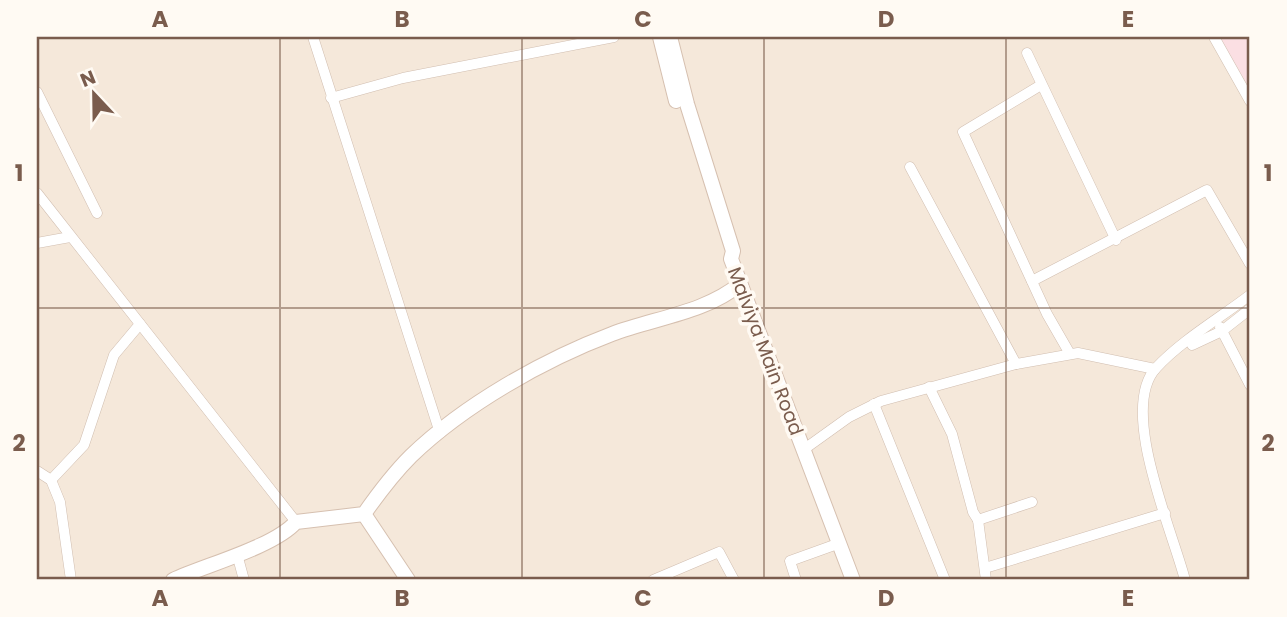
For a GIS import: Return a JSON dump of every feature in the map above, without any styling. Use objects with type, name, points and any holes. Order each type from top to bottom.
[{"type":"street","points":[[313,37],[440,433]]},
{"type":"street","points":[[331,98],[403,78],[614,37]]},
{"type":"street","points":[[660,37],[707,184]]},
{"type":"street","points":[[670,37],[707,184]]},
{"type":"street","points":[[1214,37],[1250,101]]},
{"type":"street","points":[[1027,54],[1116,240]]},
{"type":"street","points":[[1041,85],[964,132],[1032,281],[1070,354]]},
{"type":"street","points":[[37,92],[97,213]]},
{"type":"street","points":[[910,167],[1016,364]]},
{"type":"street","name":"Malviya Main Road","points":[[707,184],[724,255],[731,259],[853,580]]},
{"type":"street","points":[[1032,281],[1116,240],[1206,190],[1250,264]]},
{"type":"street","points":[[37,193],[296,522]]},
{"type":"street","points":[[37,243],[70,237]]},
{"type":"street","points":[[179,579],[290,529],[296,522],[364,514],[411,457],[502,389],[611,335],[722,299],[740,284]]},
{"type":"street","points":[[1185,580],[1147,449],[1143,410],[1145,389],[1155,369],[1250,295]]},
{"type":"street","points":[[1175,352],[1222,331],[1250,309]]},
{"type":"street","points":[[1217,320],[1250,385]]},
{"type":"street","points":[[51,480],[84,445],[114,355],[140,324]]},
{"type":"street","points":[[803,450],[849,417],[874,404],[1016,364],[1078,353],[1155,369]]},
{"type":"street","points":[[929,387],[952,434],[973,512],[978,520],[986,580]]},
{"type":"street","points":[[874,404],[945,580]]},
{"type":"street","points":[[37,471],[51,480],[60,502],[71,580]]},
{"type":"street","points":[[978,520],[1032,502]]},
{"type":"street","points":[[985,568],[1165,513]]},
{"type":"street","points":[[364,514],[408,580]]},
{"type":"street","points":[[796,580],[790,561],[840,543]]},
{"type":"street","points":[[653,580],[719,552],[734,580]]},
{"type":"street","points":[[237,554],[244,580]]},
{"type":"shaded area","points":[[37,37],[1250,37],[1250,580],[37,580]]},
{"type":"shaded area","points":[[1219,37],[1250,37],[1250,89]]}]
